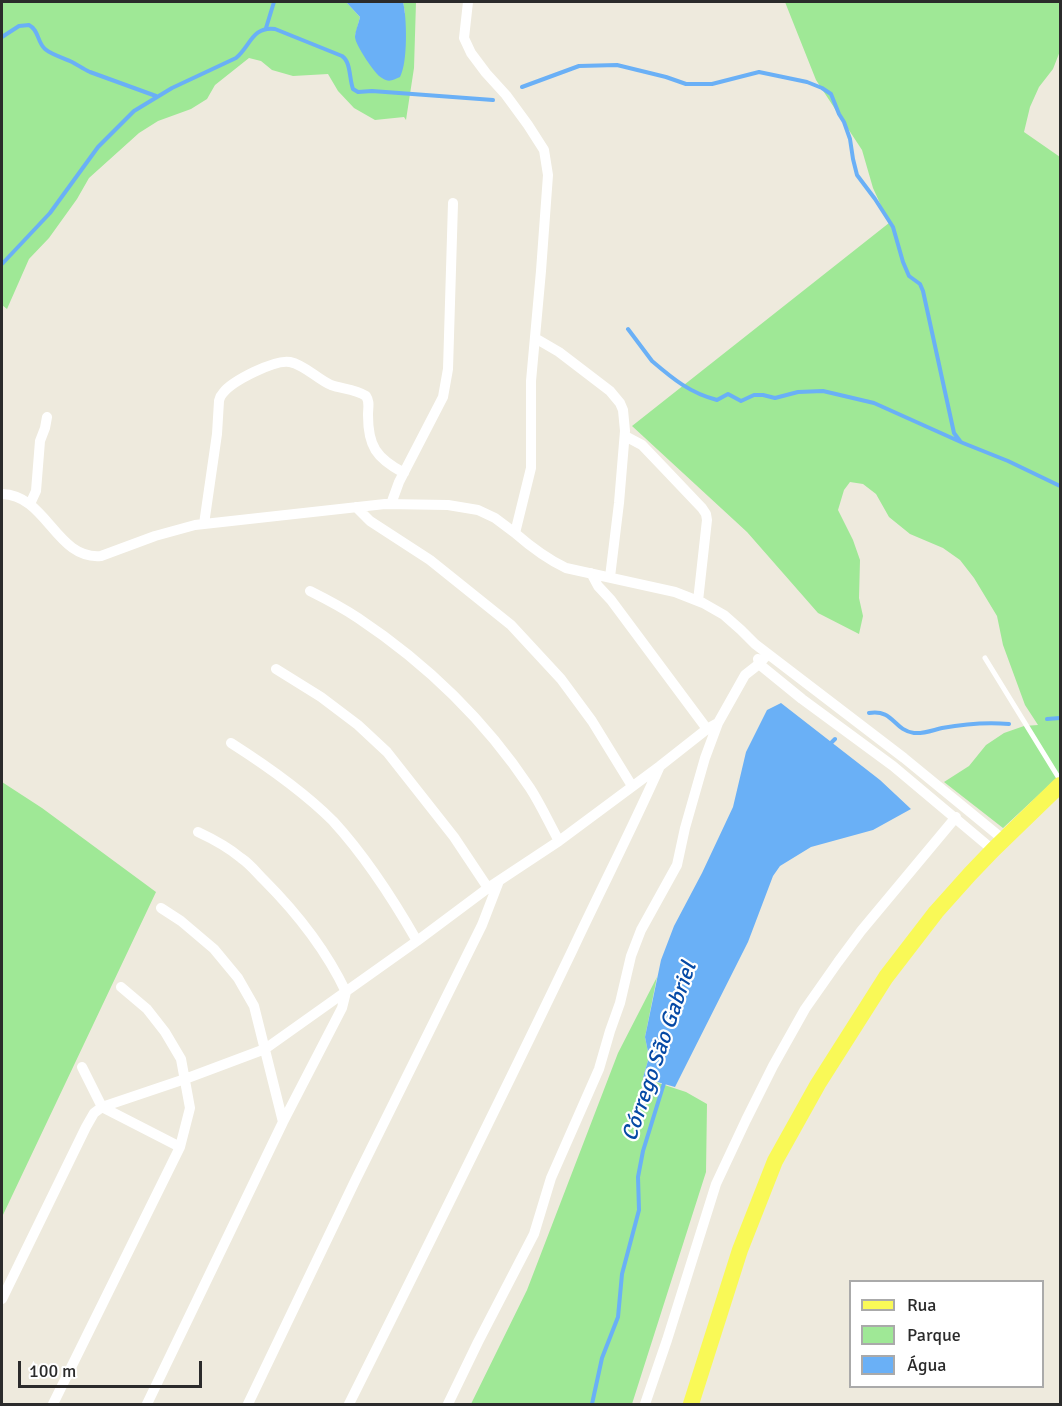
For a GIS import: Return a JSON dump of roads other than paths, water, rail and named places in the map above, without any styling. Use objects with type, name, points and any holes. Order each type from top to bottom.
[{"type":"main road","points":[[691,1404],[740,1250],[775,1161],[818,1084],[886,977],[936,912],[970,874],[1060,785]]},
{"type":"street","points":[[468,2],[464,38],[471,53],[512,102],[544,150],[548,175],[531,381],[531,468],[515,533]]},
{"type":"street","points":[[391,504],[404,473],[443,397],[448,369],[453,203]]},
{"type":"street","points":[[535,338],[559,352],[610,391],[623,410],[625,436],[610,577]]},
{"type":"street","points":[[204,524],[220,396],[242,379],[282,361],[298,365],[333,386],[355,390],[366,396],[369,403],[372,443],[378,455],[389,465],[404,473]]},
{"type":"street","points":[[30,504],[36,491],[40,441],[47,417]]},
{"type":"street","points":[[625,436],[642,445],[706,514],[698,601]]},
{"type":"street","points":[[2,494],[11,494],[30,504],[63,540],[84,555],[92,557],[195,525],[391,504],[448,505],[478,510],[495,518],[531,547],[566,568],[675,592],[724,615],[755,644],[904,758],[999,845]]},
{"type":"street","points":[[356,507],[370,521],[430,560],[511,625],[561,679],[592,721],[632,786]]},
{"type":"street","points":[[591,573],[598,586],[611,600],[707,729]]},
{"type":"street","points":[[310,591],[357,616],[396,645],[434,676],[471,712],[531,790],[559,841]]},
{"type":"street","points":[[755,644],[759,664],[802,699],[894,766],[956,817],[999,845]]},
{"type":"street","points":[[448,1404],[534,1234],[551,1178],[598,1069],[620,1003],[631,956],[641,930],[677,864],[705,758],[718,723],[745,675],[768,654]]},
{"type":"street","points":[[276,669],[321,697],[387,752],[454,837],[488,888]]},
{"type":"street","points":[[2,1299],[94,1113],[102,1107],[266,1049],[499,880],[559,841],[718,723]]},
{"type":"street","points":[[231,743],[297,789],[333,822],[387,891],[417,941]]},
{"type":"street","points":[[349,1404],[494,1114],[660,766]]},
{"type":"street","points":[[645,1404],[716,1184],[773,1066],[805,1009],[843,954],[956,817]]},
{"type":"street","points":[[147,1404],[283,1122],[342,1008],[346,992],[337,973],[316,941],[279,895],[243,859],[198,832]]},
{"type":"street","points":[[248,1404],[354,1181],[482,925],[499,880]]},
{"type":"street","points":[[161,908],[181,921],[214,949],[238,978],[254,1006],[283,1122]]},
{"type":"street","points":[[53,1404],[180,1147],[190,1108],[182,1059],[147,1009],[121,987]]},
{"type":"street","points":[[82,1067],[102,1107],[180,1147]]},
{"type":"lane","points":[[986,658],[1060,780]]},
{"type":"water","points":[[346,2],[403,2],[406,40],[403,70],[400,77],[384,80],[370,66],[355,37],[360,17]]},
{"type":"water","points":[[781,703],[880,780],[911,809],[873,830],[811,847],[780,866],[773,876],[748,942],[675,1087],[643,1078],[649,1057],[645,1037],[661,960],[674,926],[733,807],[746,752],[767,710]]},
{"type":"waterway","points":[[266,28],[274,2]]},
{"type":"waterway","points":[[2,37],[19,26],[29,25],[35,30],[42,46],[51,53],[90,72],[156,96]]},
{"type":"waterway","points":[[2,264],[50,213],[98,147],[134,111],[172,88],[236,58],[252,38],[261,31],[275,29],[342,56],[348,66],[353,89],[358,92],[372,91],[493,100]]},
{"type":"waterway","points":[[522,87],[579,66],[617,65],[686,84],[712,84],[759,72],[807,82],[831,94],[850,139],[857,175],[893,227],[909,276],[920,284],[923,291],[954,433],[960,441]]},
{"type":"waterway","points":[[628,329],[652,361],[667,374],[682,385],[707,397],[717,400],[728,394],[741,401],[754,395],[775,398],[798,392],[823,391],[874,403],[1060,486]]},
{"type":"waterway","name":"Córrego São Gabriel","points":[[869,713],[884,714],[902,728],[914,733],[967,724],[1009,724]]},
{"type":"waterway","name":"Córrego São Gabriel","points":[[1047,719],[1060,718]]},
{"type":"waterway","name":"Córrego São Gabriel","points":[[829,745],[835,739]]},
{"type":"waterway","name":"Córrego São Gabriel","points":[[592,1404],[602,1358],[618,1317],[622,1274],[639,1210],[638,1177],[643,1151],[665,1080]]}]
